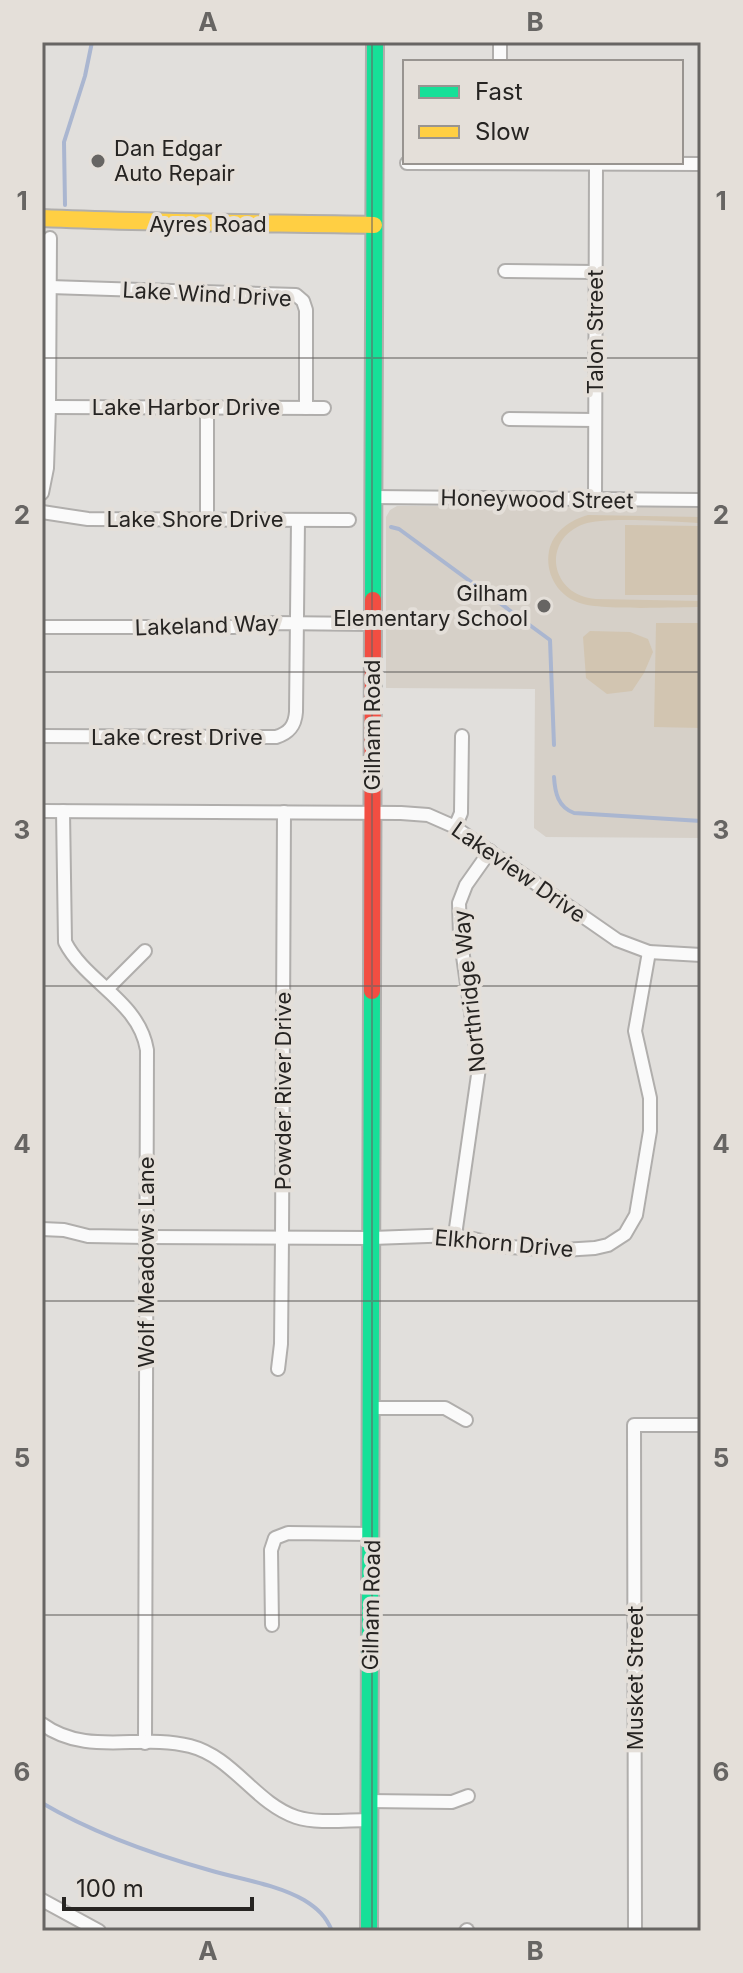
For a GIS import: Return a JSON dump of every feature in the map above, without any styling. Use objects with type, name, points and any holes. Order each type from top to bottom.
[{"type":"street","name":"Gilham Road","points":[[369,1931],[375,42]]},
{"type":"street","points":[[596,164],[701,164]]},
{"type":"street","name":"Talon Street","points":[[595,500],[596,164]]},
{"type":"street","name":"Ayres Road","points":[[42,218],[169,224],[374,225]]},
{"type":"street","points":[[42,493],[47,468],[49,407],[50,238]]},
{"type":"street","points":[[505,271],[595,272]]},
{"type":"street","name":"Lake Wind Drive","points":[[50,287],[296,295],[303,301],[306,310],[306,408]]},
{"type":"street","name":"Lake Harbor Drive","points":[[49,407],[324,408]]},
{"type":"street","points":[[207,408],[207,520]]},
{"type":"street","points":[[509,419],[595,420]]},
{"type":"street","name":"Honeywood Street","points":[[373,497],[701,500]]},
{"type":"street","name":"Lake Shore Drive","points":[[42,512],[88,519],[349,520]]},
{"type":"street","name":"Lake Crest Drive","points":[[42,736],[276,737],[285,734],[296,720],[298,520]]},
{"type":"street","name":"Lakeland Way","points":[[42,627],[373,624]]},
{"type":"street","points":[[455,827],[461,813],[462,736]]},
{"type":"street","name":"Lakeview Drive","points":[[42,811],[428,815],[455,827],[617,940],[649,952],[701,955]]},
{"type":"street","name":"Wolf Meadows Lane","points":[[63,811],[65,942],[136,1021],[147,1050],[145,1743]]},
{"type":"street","name":"Powder River Drive","points":[[278,1369],[281,1344],[284,812]]},
{"type":"street","name":"Northridge Way","points":[[455,1235],[479,1068],[460,935],[459,903],[466,885],[490,851]]},
{"type":"street","points":[[108,988],[145,951]]},
{"type":"street","name":"Elkhorn Drive","points":[[42,1229],[88,1236],[146,1237],[372,1238],[455,1235],[509,1247],[563,1250],[595,1248],[629,1238],[640,1201],[651,1120],[650,1098],[635,1031],[649,952]]},
{"type":"street","points":[[372,1408],[445,1408],[466,1420]]},
{"type":"street","name":"Musket Street","points":[[635,1931],[634,1425],[701,1425]]},
{"type":"street","points":[[272,1625],[271,1550],[275,1538],[288,1533],[372,1534]]},
{"type":"street","points":[[42,1724],[77,1742],[179,1743],[200,1749],[220,1760],[281,1810],[297,1817],[311,1820],[369,1820]]},
{"type":"street","points":[[369,1801],[452,1802],[468,1796]]},
{"type":"street","points":[[42,1900],[99,1931]]},
{"type":"shaded area","name":"Gilham Elementary School","points":[[397,506],[701,507],[701,838],[546,837],[534,828],[535,689],[386,688],[386,517]]},
{"type":"shaded area","points":[[588,515],[701,517],[701,523],[623,520],[584,524],[561,542],[557,566],[569,588],[581,596],[701,601],[701,607],[600,607],[577,602],[564,594],[551,575],[548,559],[551,544],[563,528]]},
{"type":"shaded area","points":[[625,525],[701,526],[701,595],[625,595]]},
{"type":"shaded area","points":[[656,623],[701,623],[701,728],[654,727]]},
{"type":"shaded area","points":[[590,631],[630,632],[648,639],[653,652],[632,691],[607,694],[586,678],[583,637]]},
{"type":"waterway","points":[[65,205],[64,142],[85,76],[92,42]]},
{"type":"waterway","points":[[391,527],[399,529],[550,640],[554,745]]},
{"type":"waterway","points":[[554,777],[558,799],[574,813],[701,821]]},
{"type":"waterway","points":[[42,1803],[82,1824],[145,1850],[293,1894],[317,1909],[332,1931]]},
{"type":"traffic: fast","points":[[373,600],[375,42]]},
{"type":"traffic: fast","points":[[369,1931],[372,991]]},
{"type":"traffic: slow","points":[[42,218],[374,225]]},
{"type":"traffic: jam","points":[[372,991],[373,600]]},
{"type":"place","name":"Dan Edgar Auto Repair","points":[[98,161]]},
{"type":"place","name":"Gilham Elementary School","points":[[544,606]]}]
